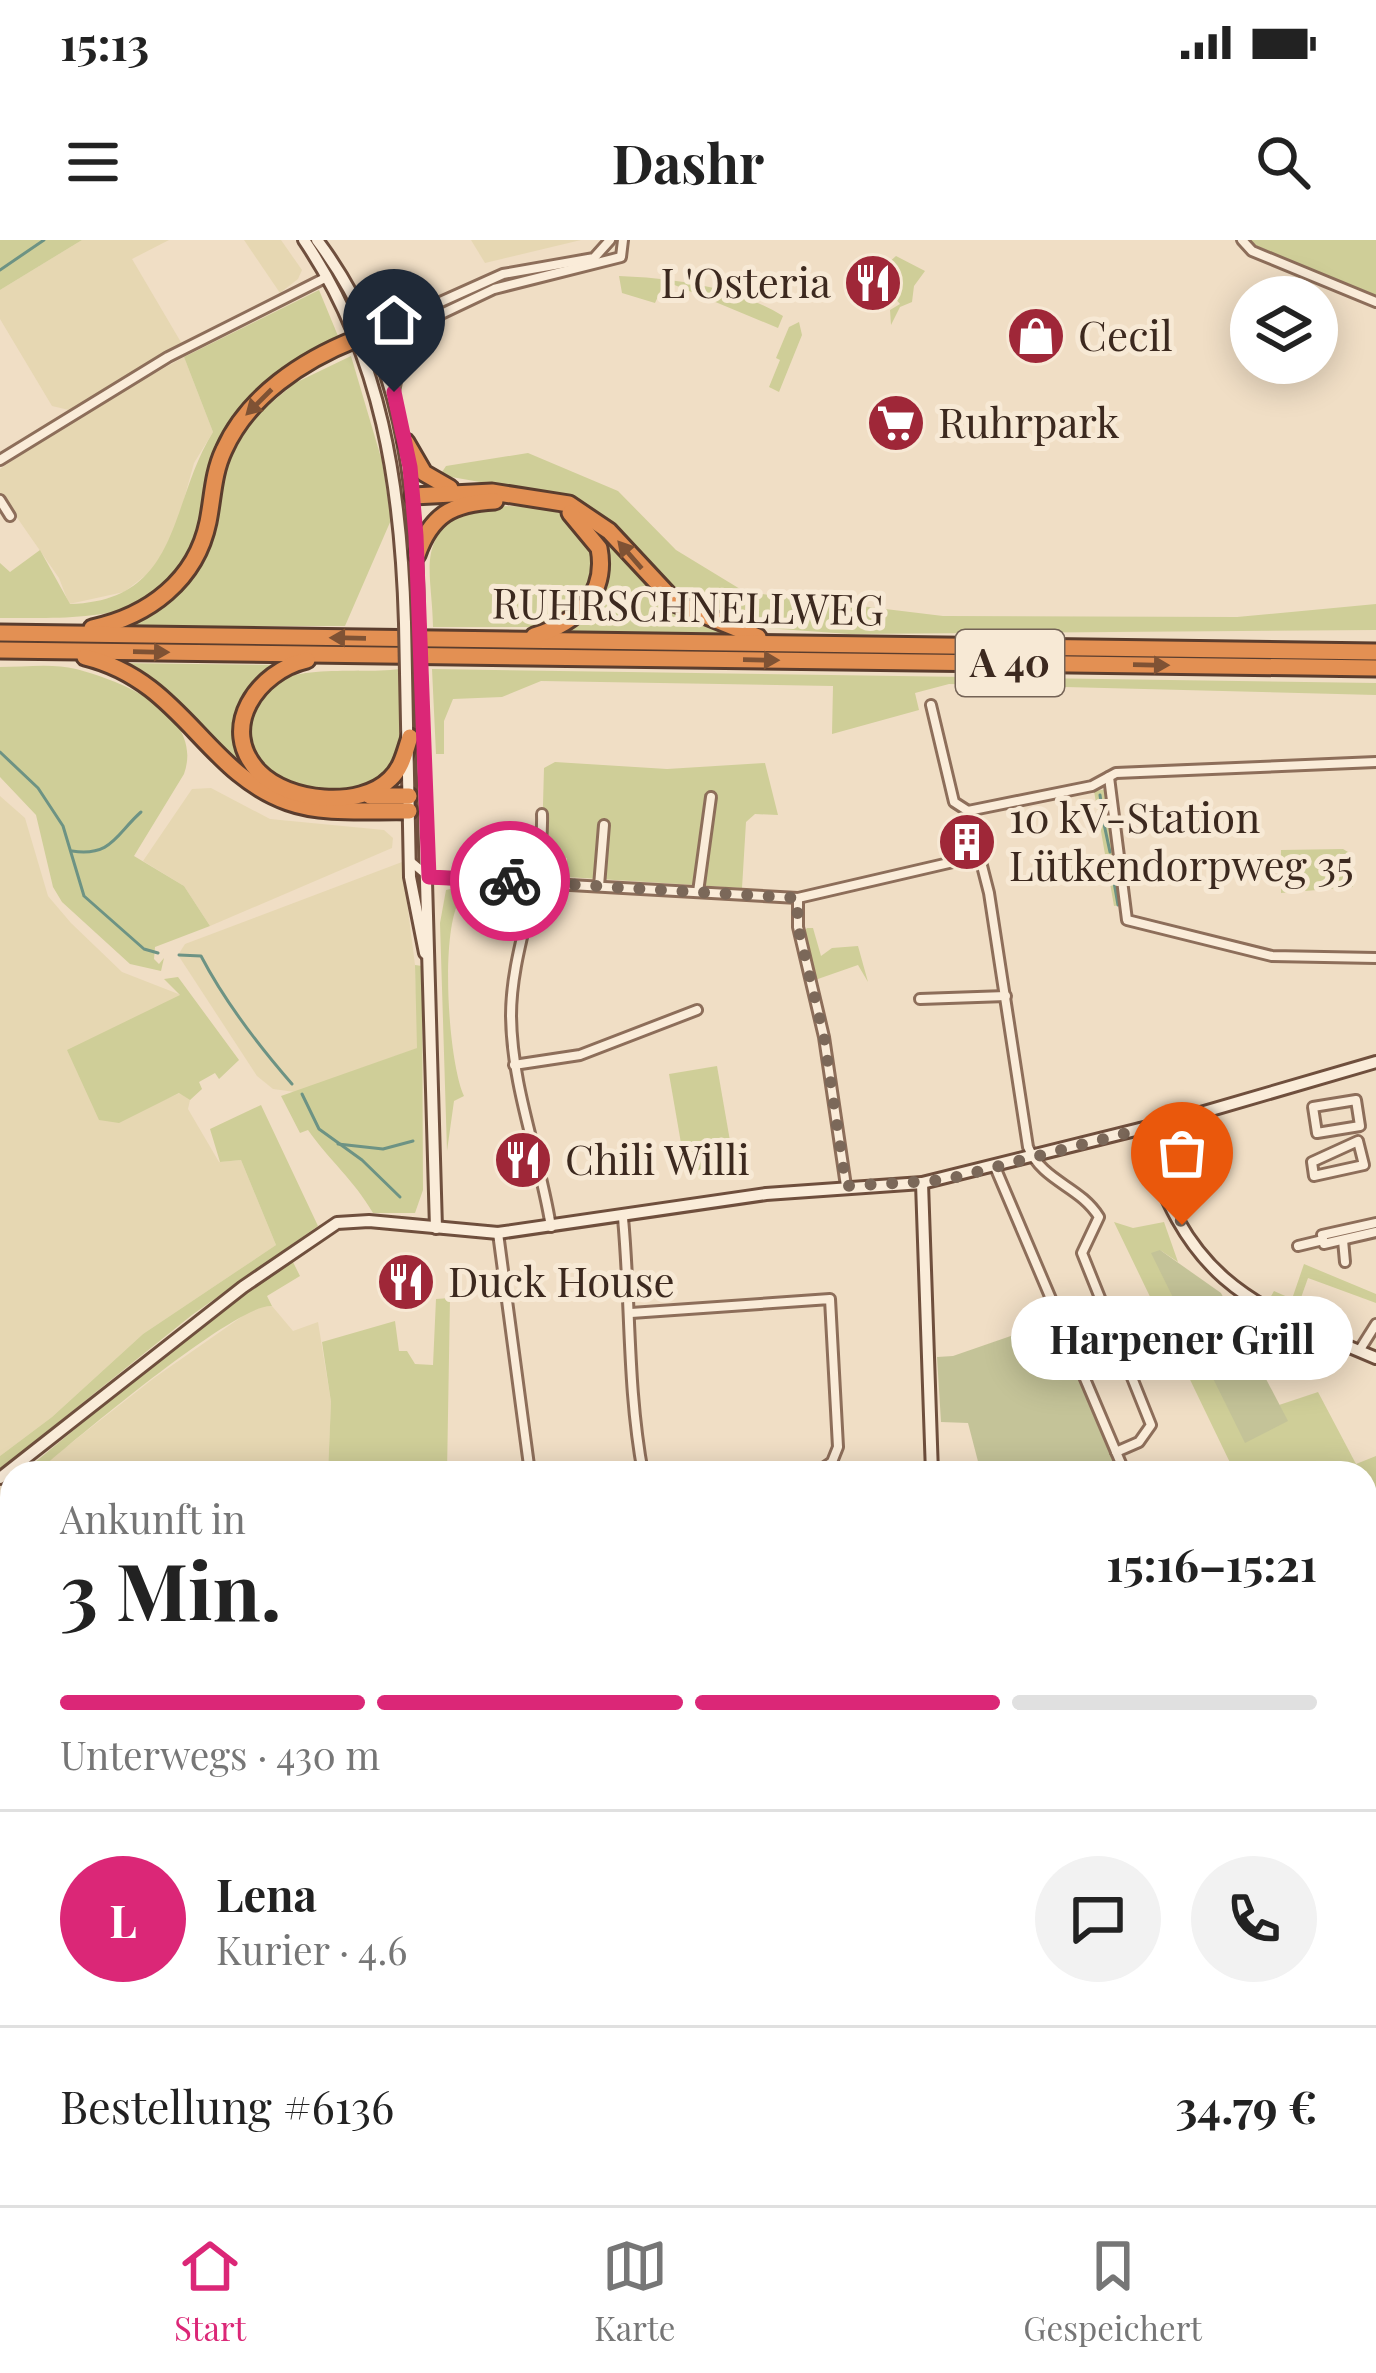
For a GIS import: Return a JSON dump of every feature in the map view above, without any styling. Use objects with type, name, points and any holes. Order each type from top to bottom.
[{"type":"highway","points":[[35,642],[117,622],[165,596],[195,558],[215,470],[238,425],[299,368],[368,339]]},
{"type":"highway","points":[[406,442],[430,478],[465,491]]},
{"type":"highway","points":[[413,496],[465,491],[528,495],[569,504],[609,531],[662,591],[694,615],[752,635],[802,644]]},
{"type":"highway","points":[[417,555],[432,523],[465,503],[538,502],[572,514],[586,526],[601,561],[598,587],[588,604],[550,630],[505,640]]},
{"type":"highway","name":"RUHRSCHNELLWEG","points":[[0,633],[35,642],[344,655],[1376,668]]},
{"type":"highway","name":"RUHRSCHNELLWEG","points":[[0,650],[35,642],[505,640],[1376,652]]},
{"type":"highway","points":[[1223,650],[1376,641]]},
{"type":"highway","points":[[35,642],[143,680],[245,778],[273,796],[309,808],[414,800]]},
{"type":"highway","points":[[344,655],[298,662],[272,676],[246,706],[241,728],[252,762],[275,784],[299,793],[414,800]]},
{"type":"highway","points":[[352,796],[387,783],[401,764],[410,737]]},
{"type":"main road","points":[[304,240],[333,275]]},
{"type":"main road","points":[[317,240],[394,392],[406,442],[417,555],[410,860],[429,968]]},
{"type":"main road","points":[[368,339],[391,452],[412,622]]},
{"type":"main road","points":[[399,515],[413,496]]},
{"type":"main road","points":[[413,673],[414,800],[429,877],[436,1228]]},
{"type":"main road","points":[[22,1461],[243,1286],[323,1231],[358,1220],[498,1233],[846,1186],[922,1183],[1147,1127],[1376,1062]]},
{"type":"main road","points":[[1147,1127],[1195,1252],[1232,1287],[1376,1358]]},
{"type":"main road","points":[[922,1183],[932,1461]]},
{"type":"street","points":[[368,339],[503,274],[594,258],[610,240]]},
{"type":"street","points":[[368,339],[416,324],[494,289],[621,257],[623,240]]},
{"type":"street","points":[[1241,240],[1252,251],[1376,302]]},
{"type":"street","points":[[0,460],[168,357],[333,275]]},
{"type":"street","points":[[394,392],[403,346],[416,324]]},
{"type":"street","points":[[0,500],[10,516]]},
{"type":"street","points":[[931,705],[953,802],[968,811],[1092,786],[1109,777],[1205,766],[1376,762]]},
{"type":"street","points":[[1109,777],[1127,920],[1272,956],[1376,958]]},
{"type":"street","points":[[698,892],[711,797]]},
{"type":"street","points":[[968,811],[1006,996],[1032,1156],[1041,1171],[1091,1204],[1099,1216],[1082,1253],[1151,1425],[1139,1442],[1116,1452]]},
{"type":"street","points":[[542,814],[514,970],[514,1065],[552,1228]]},
{"type":"street","points":[[598,886],[604,825]]},
{"type":"street","points":[[410,860],[429,877],[797,898],[979,856]]},
{"type":"street","points":[[416,910],[418,889],[429,877]]},
{"type":"street","points":[[797,898],[798,927],[824,1037],[846,1186]]},
{"type":"street","points":[[920,999],[1006,996]]},
{"type":"street","points":[[514,1065],[580,1055],[697,1010]]},
{"type":"street","points":[[1356,1100],[1360,1126],[1356,1127],[1317,1133],[1313,1107],[1356,1100]]},
{"type":"street","points":[[1356,1127],[1364,1165],[1314,1176],[1312,1162],[1358,1142]]},
{"type":"street","points":[[994,1167],[1120,1461]]},
{"type":"street","points":[[623,1218],[631,1313],[626,1333],[642,1461]]},
{"type":"street","points":[[1323,1240],[1322,1235],[1376,1222]]},
{"type":"street","points":[[1298,1246],[1376,1232]]},
{"type":"street","points":[[498,1233],[528,1461]]},
{"type":"street","points":[[1343,1240],[1345,1262]]},
{"type":"street","points":[[631,1313],[830,1299],[838,1447],[832,1461]]},
{"type":"street","points":[[1359,1351],[1376,1324]]},
{"type":"shaded area","points":[[0,240],[82,240],[0,290]]},
{"type":"shaded area","points":[[82,240],[169,240],[132,259],[182,344],[69,410],[52,406],[0,319],[0,290]]},
{"type":"shaded area","points":[[244,240],[281,240],[302,270],[298,279],[280,293]]},
{"type":"shaded area","points":[[471,240],[581,240],[485,263]]},
{"type":"shaded area","points":[[1247,240],[1376,240],[1376,297],[1338,281],[1338,276],[1327,276]]},
{"type":"shaded area","points":[[896,256],[925,271],[914,286],[912,302],[900,307],[891,325],[890,310],[900,304],[895,298],[899,279],[887,264]]},
{"type":"shaded area","points":[[619,276],[661,279],[704,286],[783,316],[778,328],[665,281],[655,303],[622,293]]},
{"type":"shaded area","points":[[319,290],[338,336],[266,385],[230,422],[213,460],[201,529],[188,561],[170,585],[147,600],[91,616],[0,618],[0,563],[10,572],[40,550],[70,604],[106,599],[133,586],[153,567],[213,432],[184,357]]},
{"type":"shaded area","points":[[799,322],[802,335],[779,392],[769,387],[780,360],[776,358],[789,327]]},
{"type":"shaded area","points":[[351,356],[382,461],[391,520],[345,626],[119,626],[164,602],[219,508],[222,475],[252,419],[295,383]]},
{"type":"shaded area","points":[[184,357],[213,432],[194,463],[172,543],[155,568],[124,592],[69,604],[59,578],[0,493],[0,469],[83,413]]},
{"type":"shaded area","points":[[528,453],[618,491],[676,550],[745,592],[943,616],[1237,617],[1376,604],[1376,630],[849,634],[750,627],[703,613],[674,591],[596,512],[571,498],[440,475],[446,466]]},
{"type":"shaded area","points":[[468,506],[545,509],[580,526],[590,543],[592,567],[585,599],[535,627],[433,627],[433,545],[451,519]]},
{"type":"shaded area","points":[[598,528],[679,612],[726,633],[558,631],[581,617],[601,542]]},
{"type":"shaded area","points":[[115,663],[282,665],[237,718],[268,782],[397,803],[320,801],[276,790],[233,762],[160,689]]},
{"type":"shaded area","points":[[58,666],[95,674],[155,704],[182,734],[187,753],[184,774],[134,856],[184,886],[210,926],[155,947],[154,959],[159,964],[164,958],[161,971],[130,964],[62,902],[53,887],[36,815],[0,777],[0,667]]},
{"type":"shaded area","points":[[400,669],[402,745],[386,773],[369,786],[349,792],[305,787],[265,765],[250,749],[250,717],[260,695],[276,682],[323,671]]},
{"type":"shaded area","points":[[432,669],[1376,683],[1376,695],[949,684],[915,693],[919,710],[832,734],[833,686],[541,681],[502,697],[453,699],[444,721],[444,754],[436,754]]},
{"type":"shaded area","points":[[555,762],[667,769],[765,763],[778,815],[755,814],[746,822],[742,888],[567,877],[567,858],[556,856],[550,877],[541,877],[544,768]]},
{"type":"shaded area","points":[[211,788],[270,819],[384,830],[393,838],[392,848],[210,926],[184,886],[143,861],[192,789]]},
{"type":"shaded area","points":[[1108,789],[1122,905],[1114,906],[1094,791]]},
{"type":"shaded area","points":[[0,796],[25,818],[48,896],[71,923],[122,972],[181,995],[125,1117],[180,1093],[190,1100],[188,1109],[219,1162],[241,1160],[276,1245],[143,1334],[52,1417],[0,1456]]},
{"type":"shaded area","points":[[1343,849],[1353,855],[1353,887],[1281,893],[1281,850]]},
{"type":"shaded area","points":[[402,862],[415,965],[418,1048],[295,1092],[273,1089],[257,1076],[178,955],[185,944]]},
{"type":"shaded area","points":[[472,884],[498,893],[462,896],[450,935],[448,994],[464,1096],[454,1101],[447,1151],[440,923],[446,890]]},
{"type":"shaded area","points":[[813,928],[821,956],[832,948],[858,946],[868,982],[858,965],[815,980],[803,933]]},
{"type":"shaded area","points":[[415,965],[422,966],[423,1190],[415,1213],[373,1213],[308,1130],[300,1133],[281,1096],[417,1048]]},
{"type":"shaded area","points":[[178,977],[239,1060],[219,1079],[215,1073],[199,1082],[202,1089],[190,1100],[179,1093],[119,1123],[99,1120],[67,1050],[180,995],[164,979]]},
{"type":"shaded area","points":[[717,1066],[734,1164],[686,1172],[669,1074]]},
{"type":"shaded area","points":[[261,1105],[318,1226],[192,1315],[10,1461],[0,1461],[0,1456],[52,1417],[143,1334],[276,1245],[241,1160],[220,1162],[210,1129]]},
{"type":"shaded area","points":[[1114,1222],[1133,1228],[1164,1222],[1178,1262],[1160,1250],[1287,1421],[1279,1405],[1318,1392],[1354,1461],[1229,1461]]},
{"type":"shaded area","points":[[292,1260],[300,1276],[267,1296],[272,1306],[228,1324],[50,1461],[36,1461],[226,1304]]},
{"type":"shaded area","points":[[1304,1264],[1376,1294],[1376,1303],[1308,1278],[1297,1309],[1270,1298],[1274,1291],[1292,1299]]},
{"type":"shaded area","points":[[450,1298],[447,1461],[329,1461],[331,1402],[322,1342],[395,1321],[399,1351],[407,1351],[415,1364],[433,1365],[436,1299]]},
{"type":"shaded area","points":[[260,1304],[272,1306],[293,1331],[318,1322],[331,1402],[329,1461],[48,1461],[154,1378]]},
{"type":"green space","points":[[1160,1250],[1221,1293],[1288,1421],[1245,1443],[1151,1253]]},
{"type":"green space","points":[[1054,1321],[1113,1461],[978,1461],[968,1423],[941,1422],[937,1357],[953,1356]]},
{"type":"waterway","points":[[0,270],[44,240]]},
{"type":"waterway","points":[[0,752],[38,788],[63,826],[84,896],[144,949],[158,953]]},
{"type":"waterway","points":[[1100,795],[1103,815]]},
{"type":"waterway","points":[[72,851],[105,847],[141,812]]},
{"type":"waterway","points":[[1104,824],[1110,852]]},
{"type":"waterway","points":[[1111,865],[1118,905]]},
{"type":"waterway","points":[[179,955],[201,956],[243,1023],[292,1084]]},
{"type":"waterway","points":[[302,1094],[319,1129],[362,1160],[400,1197]]},
{"type":"waterway","points":[[338,1144],[383,1149],[413,1141]]},
{"type":"way so far","points":[[510,881],[797,898],[798,927],[824,1037],[846,1186],[945,1180],[1154,1126],[1182,1225]]},
{"type":"place","name":"L'Osteria","points":[[873,283]]},
{"type":"place","name":"Cecil","points":[[1036,336]]},
{"type":"place","name":"Ruhrpark","points":[[896,423]]},
{"type":"place","name":"10 kV-Station Lütkendorpweg 35","points":[[967,842]]},
{"type":"place","name":"Chili Willi","points":[[523,1160]]},
{"type":"place","name":"Harpener Grill","points":[[1182,1225]]},
{"type":"place","name":"Duck House","points":[[406,1282]]},
{"type":"route","points":[[394,392],[410,467],[416,536],[429,877],[510,881]]}]
